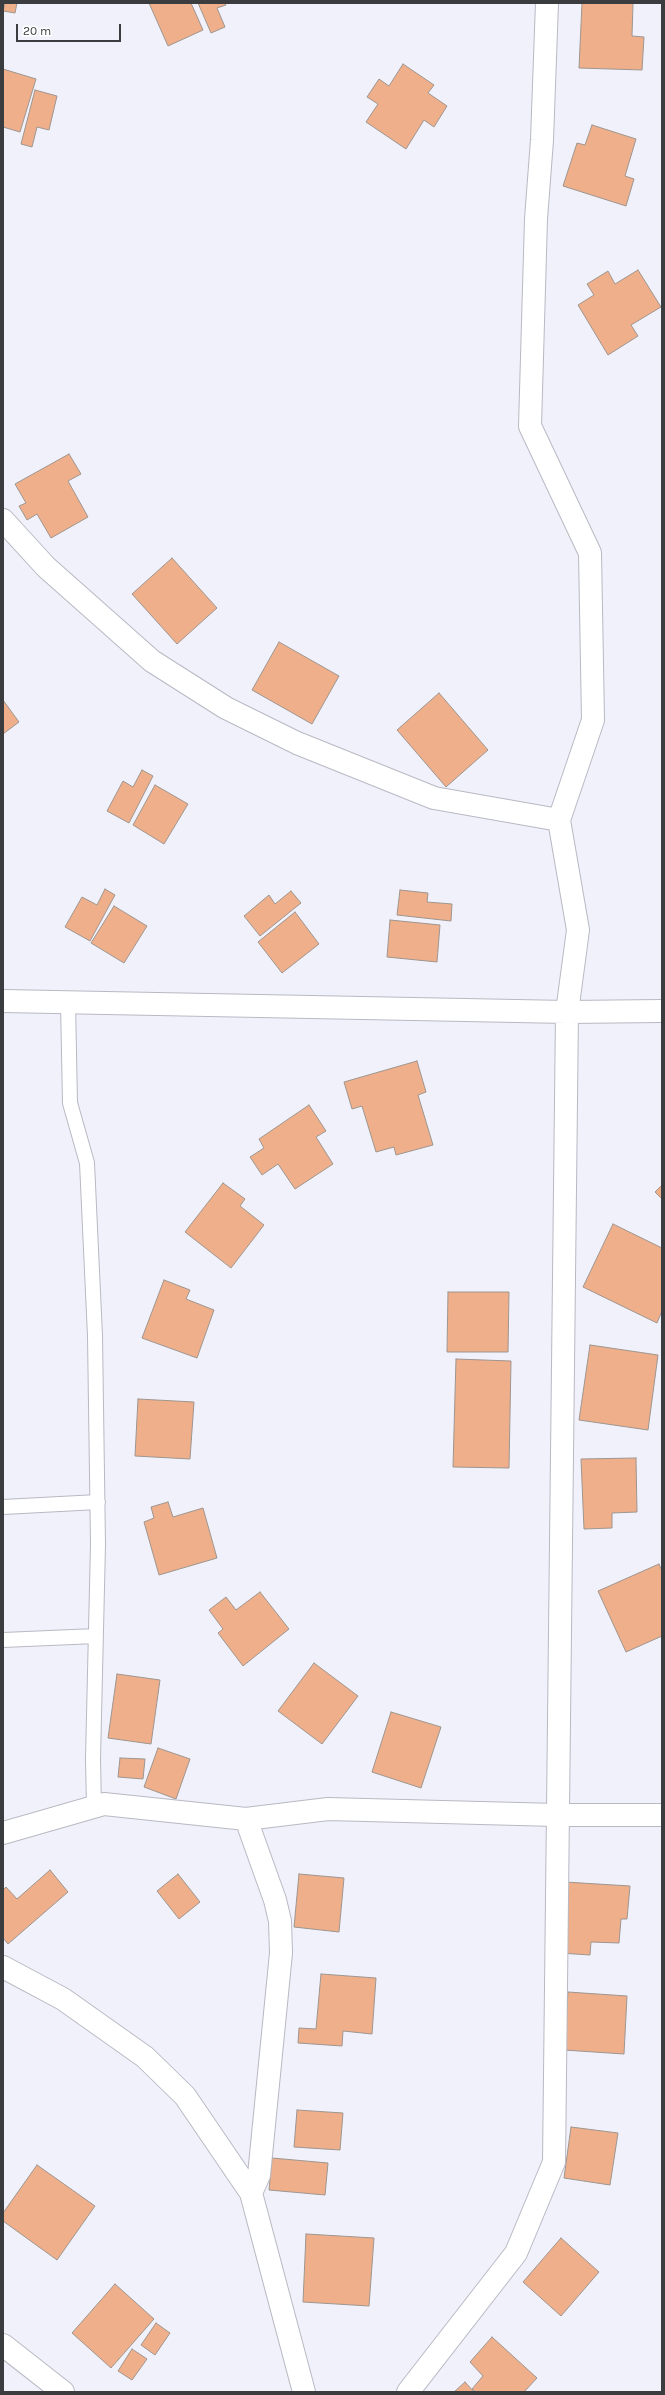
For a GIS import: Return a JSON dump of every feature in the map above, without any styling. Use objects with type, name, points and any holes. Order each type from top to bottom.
[{"type":"street","points":[[408,2392],[516,2254],[554,2162],[567,1012],[578,930],[559,820],[593,720],[590,553],[530,426],[536,219],[542,140],[547,3]]},
{"type":"street","points":[[3,520],[46,567],[152,661],[226,708],[296,743],[434,798],[559,820]]},
{"type":"street","points":[[3,1001],[567,1012],[662,1011]]},
{"type":"street","points":[[3,1833],[104,1804],[246,1819],[328,1809],[558,1815],[662,1815]]},
{"type":"street","points":[[246,1819],[275,1900],[280,1921],[281,1953],[259,2175],[251,2193]]},
{"type":"street","points":[[3,1967],[64,1999],[146,2058],[185,2096],[251,2193],[304,2392]]},
{"type":"street","points":[[3,2345],[63,2392]]},
{"type":"lane","points":[[68,1002],[70,1103],[87,1163],[95,1336],[98,1502],[93,1759],[94,1806]]},
{"type":"lane","points":[[3,1507],[98,1502]]},
{"type":"lane","points":[[3,1640],[96,1636]]},
{"type":"building","points":[[5,3],[17,3],[15,13],[3,11]]},
{"type":"building","points":[[149,3],[191,3],[203,30],[168,46]]},
{"type":"building","points":[[198,3],[225,3],[226,5],[217,8],[225,27],[211,33]]},
{"type":"building","points":[[582,3],[633,3],[632,36],[644,37],[642,70],[579,68]]},
{"type":"building","points":[[403,64],[434,85],[428,93],[447,106],[434,127],[424,120],[406,149],[366,122],[378,104],[367,97],[379,79],[389,86]]},
{"type":"building","points":[[3,69],[36,79],[20,132],[3,127]]},
{"type":"building","points":[[35,90],[57,96],[49,130],[37,127],[32,147],[21,144]]},
{"type":"building","points":[[592,125],[636,139],[625,176],[634,179],[626,206],[563,186],[577,143],[585,145]]},
{"type":"building","points":[[638,270],[661,307],[631,325],[638,336],[608,355],[578,305],[594,295],[587,284],[608,271],[615,284]]},
{"type":"building","points":[[69,454],[81,474],[68,481],[88,517],[51,538],[37,514],[27,520],[19,506],[26,503],[15,484]]},
{"type":"building","points":[[172,558],[217,608],[177,644],[132,594]]},
{"type":"building","points":[[279,642],[339,676],[312,724],[252,690]]},
{"type":"building","points":[[439,693],[488,750],[446,787],[397,730]]},
{"type":"building","points":[[3,700],[19,722],[3,734]]},
{"type":"building","points":[[142,770],[153,776],[129,823],[107,811],[123,781],[133,787]]},
{"type":"building","points":[[155,785],[188,804],[164,844],[133,825]]},
{"type":"building","points":[[105,889],[115,895],[90,941],[65,927],[82,897],[97,905]]},
{"type":"building","points":[[400,890],[428,893],[427,902],[452,904],[451,921],[397,915]]},
{"type":"building","points":[[291,891],[301,903],[260,936],[244,916],[269,895],[275,904]]},
{"type":"building","points":[[114,906],[147,926],[124,963],[91,943]]},
{"type":"building","points":[[295,912],[319,944],[282,973],[258,942]]},
{"type":"building","points":[[390,920],[440,925],[437,962],[387,957]]},
{"type":"building","points":[[417,1061],[426,1092],[418,1095],[433,1145],[396,1155],[394,1147],[376,1152],[362,1106],[352,1109],[344,1082]]},
{"type":"building","points":[[309,1105],[326,1131],[316,1137],[333,1164],[295,1189],[278,1164],[262,1175],[250,1157],[264,1148],[259,1139]]},
{"type":"building","points":[[223,1183],[245,1199],[240,1206],[264,1225],[231,1268],[185,1232]]},
{"type":"building","points":[[662,1185],[662,1199],[655,1192]]},
{"type":"building","points":[[613,1224],[662,1248],[662,1311],[657,1323],[583,1287]]},
{"type":"building","points":[[164,1280],[190,1290],[186,1299],[214,1310],[197,1358],[142,1338]]},
{"type":"building","points":[[448,1292],[509,1292],[508,1352],[447,1352]]},
{"type":"building","points":[[590,1345],[658,1355],[648,1430],[579,1420]]},
{"type":"building","points":[[456,1359],[511,1361],[509,1468],[453,1467]]},
{"type":"building","points":[[138,1399],[194,1402],[190,1459],[135,1456]]},
{"type":"building","points":[[636,1458],[637,1512],[612,1513],[612,1528],[584,1529],[581,1459]]},
{"type":"building","points":[[168,1502],[173,1517],[203,1508],[217,1558],[159,1575],[144,1522],[154,1518],[151,1507]]},
{"type":"building","points":[[659,1564],[662,1571],[662,1636],[626,1652],[598,1591]]},
{"type":"building","points":[[260,1592],[289,1629],[243,1666],[218,1633],[223,1629],[209,1610],[226,1597],[236,1610]]},
{"type":"building","points":[[314,1663],[358,1696],[322,1744],[278,1711]]},
{"type":"building","points":[[117,1674],[160,1680],[151,1744],[108,1738]]},
{"type":"building","points":[[391,1712],[441,1727],[421,1788],[372,1772]]},
{"type":"building","points":[[158,1748],[190,1759],[176,1799],[144,1787]]},
{"type":"building","points":[[120,1758],[145,1759],[143,1779],[118,1777]]},
{"type":"building","points":[[50,1870],[68,1892],[8,1944],[3,1938],[3,1890],[6,1887],[17,1899]]},
{"type":"building","points":[[178,1874],[200,1902],[179,1919],[157,1891]]},
{"type":"building","points":[[299,1874],[344,1878],[339,1932],[294,1927]]},
{"type":"building","points":[[565,1882],[630,1886],[627,1919],[621,1919],[619,1943],[591,1942],[590,1955],[560,1953]]},
{"type":"building","points":[[321,1974],[376,1978],[372,2034],[343,2031],[342,2046],[298,2043],[299,2028],[316,2029]]},
{"type":"building","points":[[568,1992],[627,1996],[624,2054],[564,2050]]},
{"type":"building","points":[[297,2110],[343,2113],[340,2150],[294,2147]]},
{"type":"building","points":[[571,2127],[618,2133],[610,2185],[564,2178]]},
{"type":"building","points":[[272,2158],[328,2163],[325,2195],[269,2190]]},
{"type":"building","points":[[37,2165],[95,2206],[57,2260],[3,2221],[3,2213]]},
{"type":"building","points":[[306,2234],[374,2238],[369,2306],[303,2302]]},
{"type":"building","points":[[561,2238],[599,2272],[561,2316],[523,2282]]},
{"type":"building","points":[[115,2284],[154,2319],[111,2368],[72,2333]]},
{"type":"building","points":[[156,2323],[170,2333],[155,2355],[141,2345]]},
{"type":"building","points":[[492,2337],[537,2378],[524,2392],[476,2392],[472,2389],[483,2376],[470,2362]]},
{"type":"building","points":[[132,2349],[147,2359],[132,2380],[118,2371]]},
{"type":"building","points":[[465,2382],[474,2392],[454,2392]]}]
